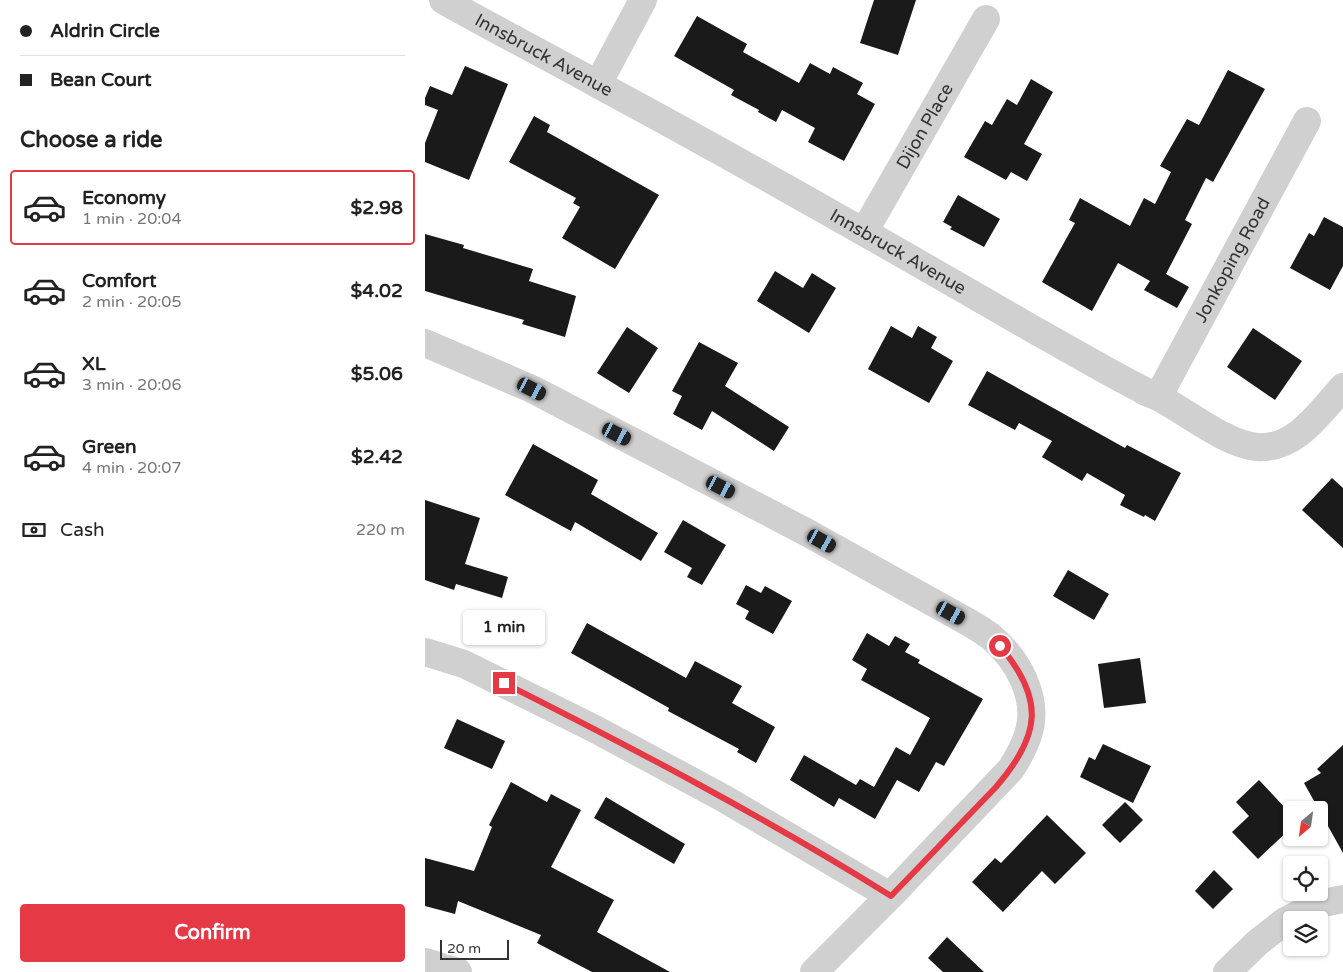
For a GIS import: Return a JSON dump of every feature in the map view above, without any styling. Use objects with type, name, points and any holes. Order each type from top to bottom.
[{"type":"street","name":"Innsbruck Avenue","points":[[443,0],[864,232],[1238,444],[1268,447],[1293,438],[1306,427],[1343,387]]},
{"type":"street","points":[[598,84],[643,0]]},
{"type":"street","name":"Dijon Place","points":[[864,232],[986,19]]},
{"type":"street","name":"Jonkoping Road","points":[[1158,397],[1307,122]]},
{"type":"street","points":[[425,343],[532,389],[797,527],[990,636],[1014,663],[1027,685],[1032,712],[1029,733],[1011,769],[891,896],[814,972]]},
{"type":"street","points":[[425,652],[463,664],[595,728],[723,798],[891,896]]},
{"type":"street","points":[[1227,972],[1257,943],[1285,921],[1319,904],[1343,899]]},
{"type":"street","points":[[425,962],[458,972]]},
{"type":"building","points":[[874,0],[916,0],[898,55],[860,43]]},
{"type":"building","points":[[697,16],[747,44],[743,52],[799,83],[810,63],[830,74],[833,67],[863,83],[857,94],[875,104],[844,161],[808,142],[815,128],[782,110],[776,122],[758,112],[759,110],[731,95],[734,90],[674,56]]},
{"type":"building","points":[[465,66],[508,84],[469,180],[425,162],[425,143],[438,110],[425,105],[425,98],[430,86],[452,95]]},
{"type":"building","points":[[1228,70],[1265,89],[1213,182],[1206,178],[1185,220],[1192,224],[1166,274],[1189,287],[1177,308],[1144,290],[1150,281],[1118,263],[1092,311],[1042,282],[1075,223],[1069,220],[1080,198],[1130,226],[1144,198],[1155,204],[1171,172],[1160,166],[1187,119],[1199,125]]},
{"type":"building","points":[[1031,79],[1053,92],[1024,144],[1042,154],[1027,181],[1011,172],[1006,180],[964,157],[985,121],[992,125],[1007,99],[1017,105]]},
{"type":"building","points":[[534,116],[550,125],[547,132],[659,195],[615,269],[562,238],[580,207],[573,203],[576,198],[509,162]]},
{"type":"building","points":[[958,195],[1000,219],[984,247],[950,229],[952,227],[943,222]]},
{"type":"building","points":[[1324,217],[1343,227],[1343,266],[1330,290],[1290,268],[1309,233],[1314,236]]},
{"type":"building","points":[[425,234],[464,245],[463,248],[533,269],[529,281],[576,296],[565,337],[522,324],[524,320],[425,291]]},
{"type":"building","points":[[775,271],[803,288],[812,273],[836,288],[809,333],[757,301]]},
{"type":"building","points":[[891,326],[912,338],[918,326],[937,337],[931,348],[953,361],[929,403],[868,369]]},
{"type":"building","points":[[627,327],[658,348],[629,393],[597,373]]},
{"type":"building","points":[[1253,328],[1302,361],[1275,400],[1227,367]]},
{"type":"building","points":[[699,342],[738,363],[725,386],[789,427],[774,451],[712,411],[702,430],[673,414],[682,396],[672,391]]},
{"type":"building","points":[[987,371],[1125,448],[1127,445],[1181,473],[1155,521],[1120,505],[1125,495],[1087,473],[1082,481],[1042,457],[1052,441],[1019,423],[1015,430],[968,405]]},
{"type":"building","points":[[533,444],[598,480],[591,494],[658,533],[641,561],[575,522],[571,531],[505,495]]},
{"type":"building","points":[[1332,478],[1343,488],[1343,548],[1302,510]]},
{"type":"building","points":[[425,500],[480,518],[465,564],[508,577],[502,598],[456,584],[454,590],[425,580]]},
{"type":"building","points":[[683,520],[726,545],[702,585],[687,577],[692,568],[664,552]]},
{"type":"building","points":[[1068,570],[1109,594],[1094,620],[1053,596]]},
{"type":"building","points":[[746,585],[761,593],[765,586],[792,601],[773,634],[745,619],[749,611],[736,604]]},
{"type":"building","points":[[587,623],[686,678],[695,661],[742,686],[732,703],[775,727],[756,763],[737,752],[739,749],[668,711],[669,708],[571,653]]},
{"type":"building","points":[[867,633],[889,646],[895,636],[910,644],[905,652],[920,660],[918,663],[983,699],[944,766],[936,762],[919,792],[897,780],[875,819],[839,798],[834,807],[790,780],[804,755],[856,785],[860,779],[874,787],[896,747],[910,755],[930,718],[861,680],[867,669],[852,660]]},
{"type":"building","points":[[1140,658],[1146,703],[1104,708],[1098,664]]},
{"type":"building","points":[[457,719],[505,741],[492,769],[444,748]]},
{"type":"building","points":[[1103,744],[1151,766],[1133,803],[1080,777],[1089,757],[1095,760]]},
{"type":"building","points":[[1343,745],[1343,853],[1328,826],[1328,801],[1314,801],[1304,783],[1321,773],[1317,769]]},
{"type":"building","points":[[1259,780],[1283,806],[1283,836],[1258,859],[1232,832],[1249,816],[1236,802]]},
{"type":"building","points":[[511,782],[547,802],[551,794],[581,810],[551,867],[614,900],[597,932],[670,972],[592,972],[537,943],[541,935],[458,901],[455,914],[425,906],[425,858],[474,871],[492,827],[489,825]]},
{"type":"building","points":[[606,797],[685,844],[674,864],[594,818]]},
{"type":"building","points":[[1125,802],[1143,820],[1120,843],[1102,825]]},
{"type":"building","points":[[1047,815],[1086,853],[1055,884],[1042,871],[1003,912],[972,882],[995,858],[1001,863]]},
{"type":"building","points":[[1214,870],[1233,889],[1213,909],[1195,891]]},
{"type":"building","points":[[947,937],[984,972],[943,972],[928,958]]},
{"type":"route","points":[[504,683],[595,728],[723,798],[891,896],[996,787],[1011,769],[1022,750],[1029,733],[1032,712],[1031,699],[1027,685],[1014,663],[1000,646]]}]
